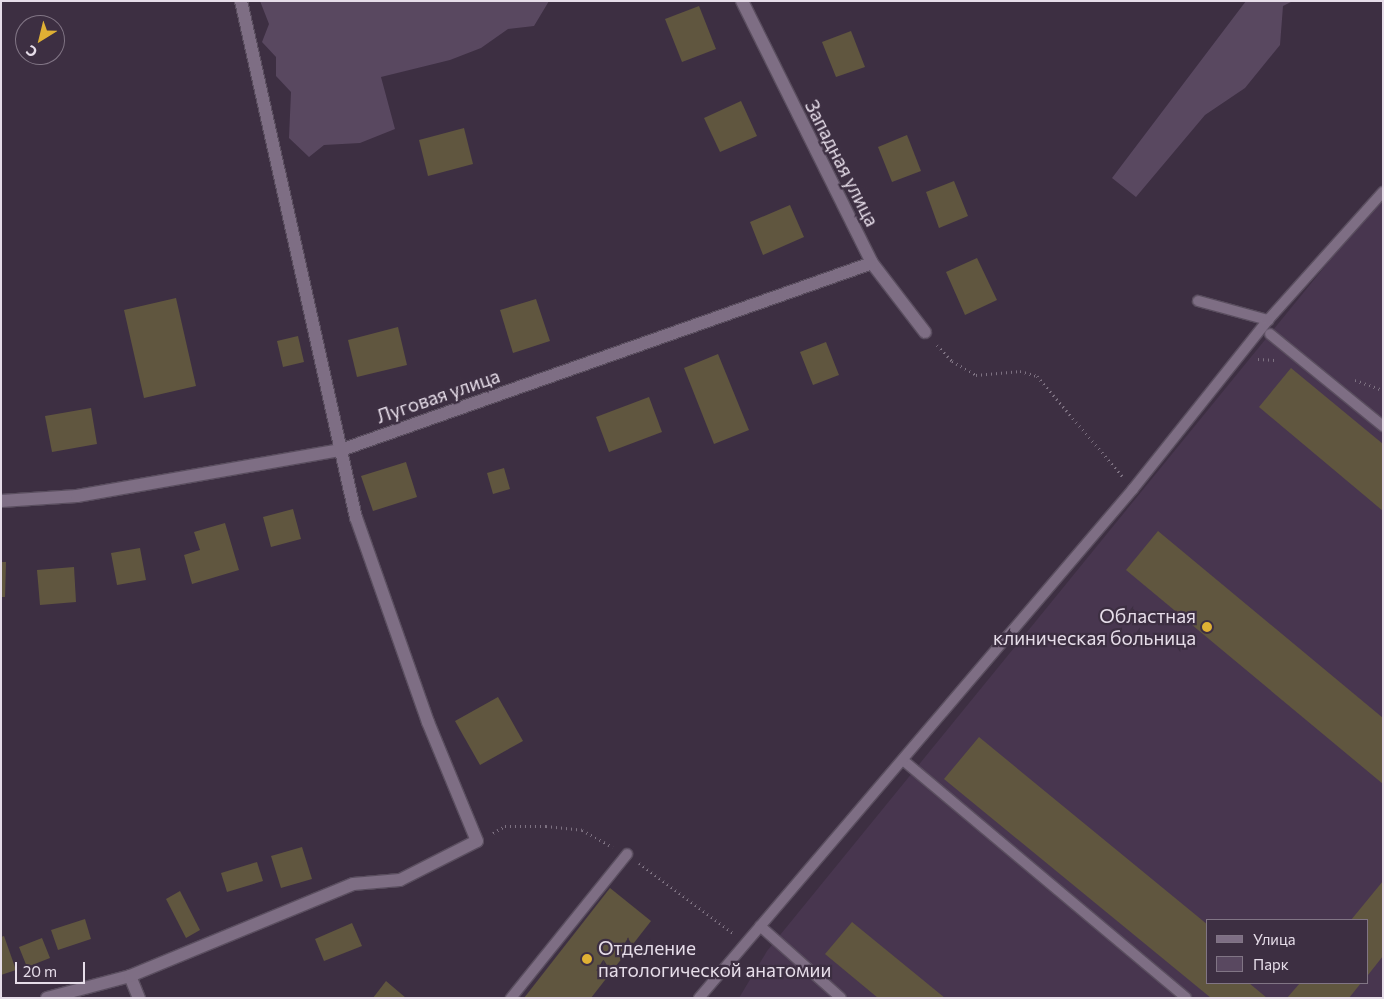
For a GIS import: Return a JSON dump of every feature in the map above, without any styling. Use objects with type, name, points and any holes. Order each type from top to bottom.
[{"type":"street","points":[[47,998],[130,976],[353,884],[400,880],[477,841],[428,722],[356,518],[241,1]]},
{"type":"street","name":"Западная улица","points":[[742,1],[872,263],[925,332]]},
{"type":"street","name":"Луговая улица","points":[[1,501],[77,496],[341,450],[872,263]]},
{"type":"street","points":[[130,976],[139,998]]},
{"type":"lane","points":[[698,998],[904,761],[1133,490],[1268,320],[1383,192]]},
{"type":"lane","points":[[1198,301],[1268,320]]},
{"type":"lane","points":[[1270,334],[1383,426]]},
{"type":"lane","points":[[904,761],[1186,998]]},
{"type":"lane","points":[[511,998],[627,854]]},
{"type":"lane","points":[[760,926],[841,998]]},
{"type":"path","points":[[952,361],[976,375],[1020,371],[1037,376],[1133,490]]},
{"type":"shaded area","name":"Областная клиническая больница","points":[[1383,195],[1383,998],[739,998],[767,951]]},
{"type":"green space","points":[[260,1],[549,1],[534,26],[508,29],[481,48],[450,60],[381,77],[395,129],[360,143],[324,145],[309,157],[289,138],[291,92],[276,76],[276,57],[262,42],[269,24]]},
{"type":"green space","points":[[1246,1],[1293,1],[1283,6],[1280,45],[1245,88],[1205,115],[1136,197],[1112,178]]},
{"type":"building","points":[[699,6],[716,49],[682,62],[665,19]]},
{"type":"building","points":[[851,31],[865,67],[836,77],[822,42]]},
{"type":"building","points":[[741,101],[757,136],[720,152],[704,118]]},
{"type":"building","points":[[464,128],[473,164],[428,176],[419,140]]},
{"type":"building","points":[[907,135],[921,171],[892,182],[878,147]]},
{"type":"building","points":[[954,181],[968,216],[939,228],[926,192]]},
{"type":"building","points":[[790,205],[804,237],[763,255],[750,222]]},
{"type":"building","points":[[977,258],[997,300],[965,315],[946,272]]},
{"type":"building","points":[[176,298],[196,386],[144,398],[124,310]]},
{"type":"building","points":[[536,299],[550,341],[513,353],[500,310]]},
{"type":"building","points":[[398,327],[407,365],[357,377],[348,340]]},
{"type":"building","points":[[298,336],[304,362],[283,367],[277,341]]},
{"type":"building","points":[[826,342],[839,375],[813,385],[800,352]]},
{"type":"building","points":[[718,354],[749,430],[714,444],[684,368]]},
{"type":"building","points":[[1291,368],[1383,444],[1383,511],[1259,407]]},
{"type":"building","points":[[649,397],[662,432],[609,452],[596,417]]},
{"type":"building","points":[[91,408],[97,444],[52,452],[45,416]]},
{"type":"building","points":[[406,462],[417,497],[373,511],[361,476]]},
{"type":"building","points":[[504,468],[510,489],[493,494],[487,473]]},
{"type":"building","points":[[293,509],[301,539],[271,547],[263,517]]},
{"type":"building","points":[[225,523],[239,570],[192,584],[184,555],[200,550],[194,532]]},
{"type":"building","points":[[1158,531],[1383,718],[1383,784],[1126,570]]},
{"type":"building","points":[[140,548],[146,580],[117,585],[111,553]]},
{"type":"building","points":[[1,562],[6,562],[5,597],[1,597]]},
{"type":"building","points":[[74,567],[76,602],[40,605],[37,570]]},
{"type":"building","points":[[498,697],[523,741],[480,765],[455,721]]},
{"type":"building","points":[[979,737],[1206,923],[1206,984],[1250,984],[1267,998],[1211,998],[944,779]]},
{"type":"building","points":[[302,847],[312,879],[281,888],[271,856]]},
{"type":"building","points":[[257,862],[263,881],[227,892],[221,873]]},
{"type":"building","points":[[1383,881],[1383,956],[1369,974],[1369,919],[1352,919]]},
{"type":"building","name":"Отделение патологической анатомии","points":[[610,888],[651,921],[591,998],[524,998]]},
{"type":"building","points":[[180,891],[200,930],[186,938],[166,899]]},
{"type":"building","points":[[85,919],[91,939],[58,950],[51,930]]},
{"type":"building","points":[[852,922],[945,998],[878,998],[825,954]]},
{"type":"building","points":[[352,923],[362,946],[324,961],[315,939]]},
{"type":"building","points":[[4,936],[16,970],[1,975],[1,937]]},
{"type":"building","points":[[42,938],[50,958],[27,967],[19,947]]},
{"type":"building","points":[[386,981],[406,998],[373,998]]},
{"type":"building","points":[[1299,984],[1360,984],[1349,998],[1287,998]]},
{"type":"place","name":"Областная клиническая больница","points":[[1207,627]]},
{"type":"place","name":"Отделение патологической анатомии","points":[[587,959]]}]
